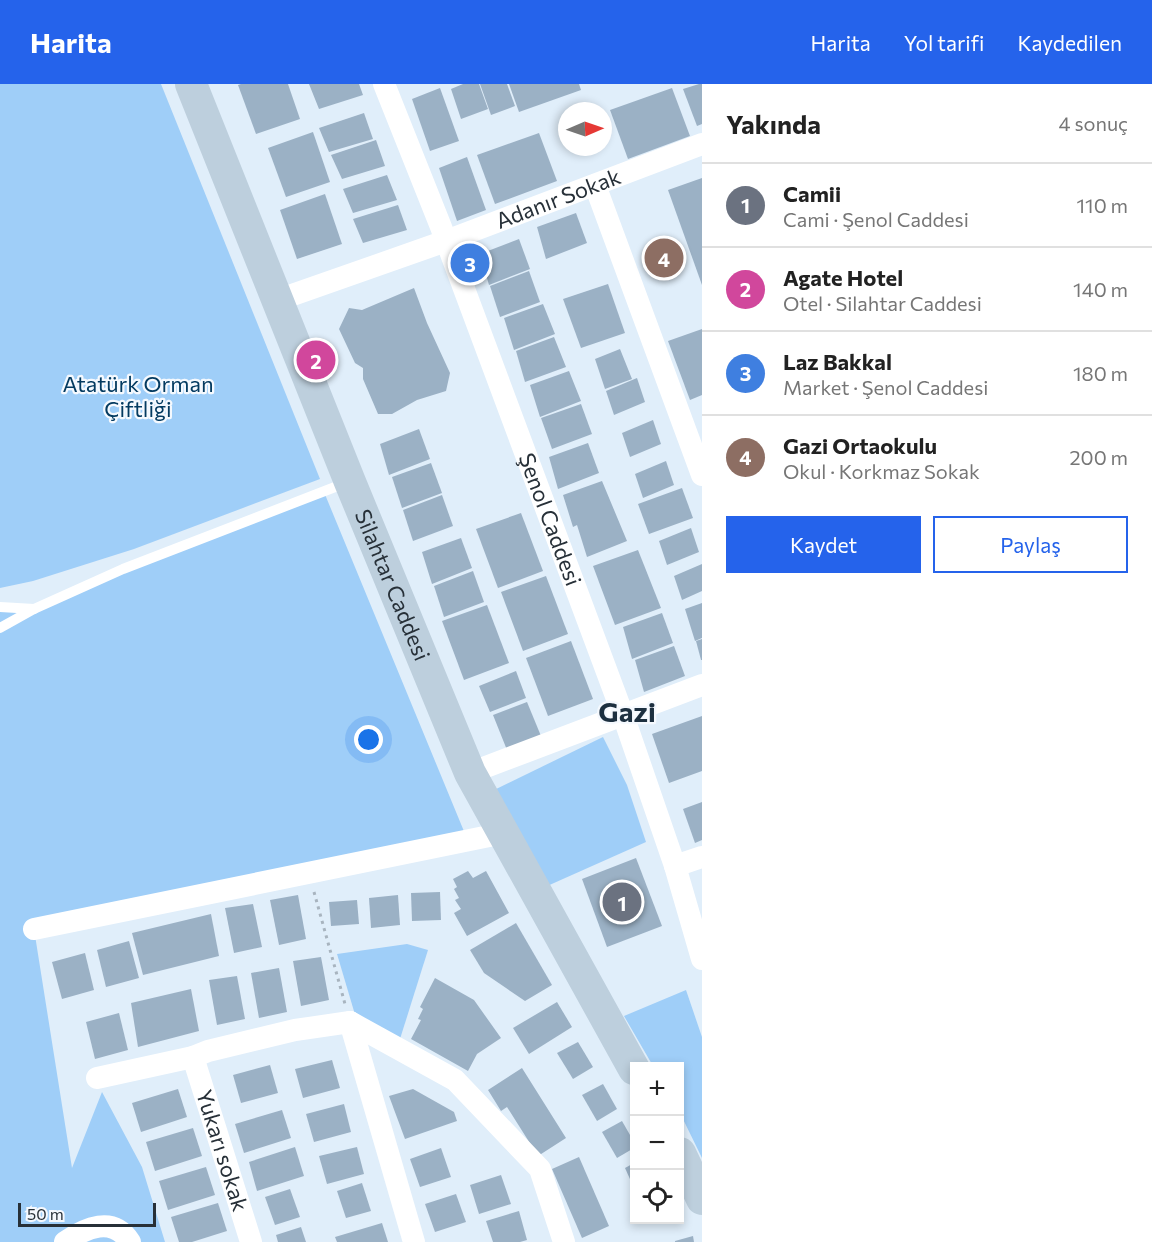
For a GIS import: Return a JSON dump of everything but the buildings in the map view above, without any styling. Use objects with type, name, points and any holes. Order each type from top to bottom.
[{"type":"main road","name":"Silahtar Caddesi","points":[[191,84],[350,482],[470,773],[631,1062]]},
{"type":"main road","points":[[684,1161],[702,1199]]},
{"type":"street","name":"Şenol Caddesi","points":[[387,85],[622,715],[675,866],[702,959]]},
{"type":"street","name":"Adanır Sokak","points":[[278,300],[446,241],[702,144]]},
{"type":"street","points":[[595,185],[702,475]]},
{"type":"street","points":[[470,773],[702,685]]},
{"type":"street","points":[[34,929],[504,833]]},
{"type":"street","points":[[675,866],[702,857]]},
{"type":"street","points":[[350,1022],[414,1242]]},
{"type":"street","points":[[97,1078],[193,1057],[208,1051],[296,1030],[350,1022],[455,1080],[540,1169],[564,1242]]},
{"type":"street","name":"Yukarı sokak","points":[[193,1057],[251,1242]]},
{"type":"street","points":[[65,1242],[82,1230],[110,1227],[124,1233],[130,1242]]},
{"type":"lane","points":[[0,628],[34,609],[123,568],[350,482]]},
{"type":"lane","points":[[0,607],[34,609]]},
{"type":"path","points":[[308,873],[350,1022]]},
{"type":"green space","name":"Atatürk Orman Çiftliği","points":[[0,84],[161,84],[320,479],[134,549],[33,581],[0,588]]},
{"type":"green space","points":[[324,492],[468,841],[34,929],[72,1168],[102,1092],[142,1167],[165,1242],[0,1242],[0,607],[34,609]]},
{"type":"green space","points":[[603,737],[627,785],[646,842],[545,887],[492,791]]},
{"type":"green space","points":[[407,944],[428,950],[400,1039],[356,1018],[337,954]]},
{"type":"green space","points":[[686,990],[702,1037],[702,1158],[684,1121],[684,1062],[651,1062],[624,1016]]},
{"type":"place","name":"Gazi Ortaokulu","points":[[664,258]]},
{"type":"place","name":"Laz Bakkal","points":[[470,263]]},
{"type":"place","name":"Agate Hotel","points":[[316,360]]},
{"type":"place","name":"Camii","points":[[622,902]]},
{"type":"district","name":"Gazi","points":[[627,712]]}]
